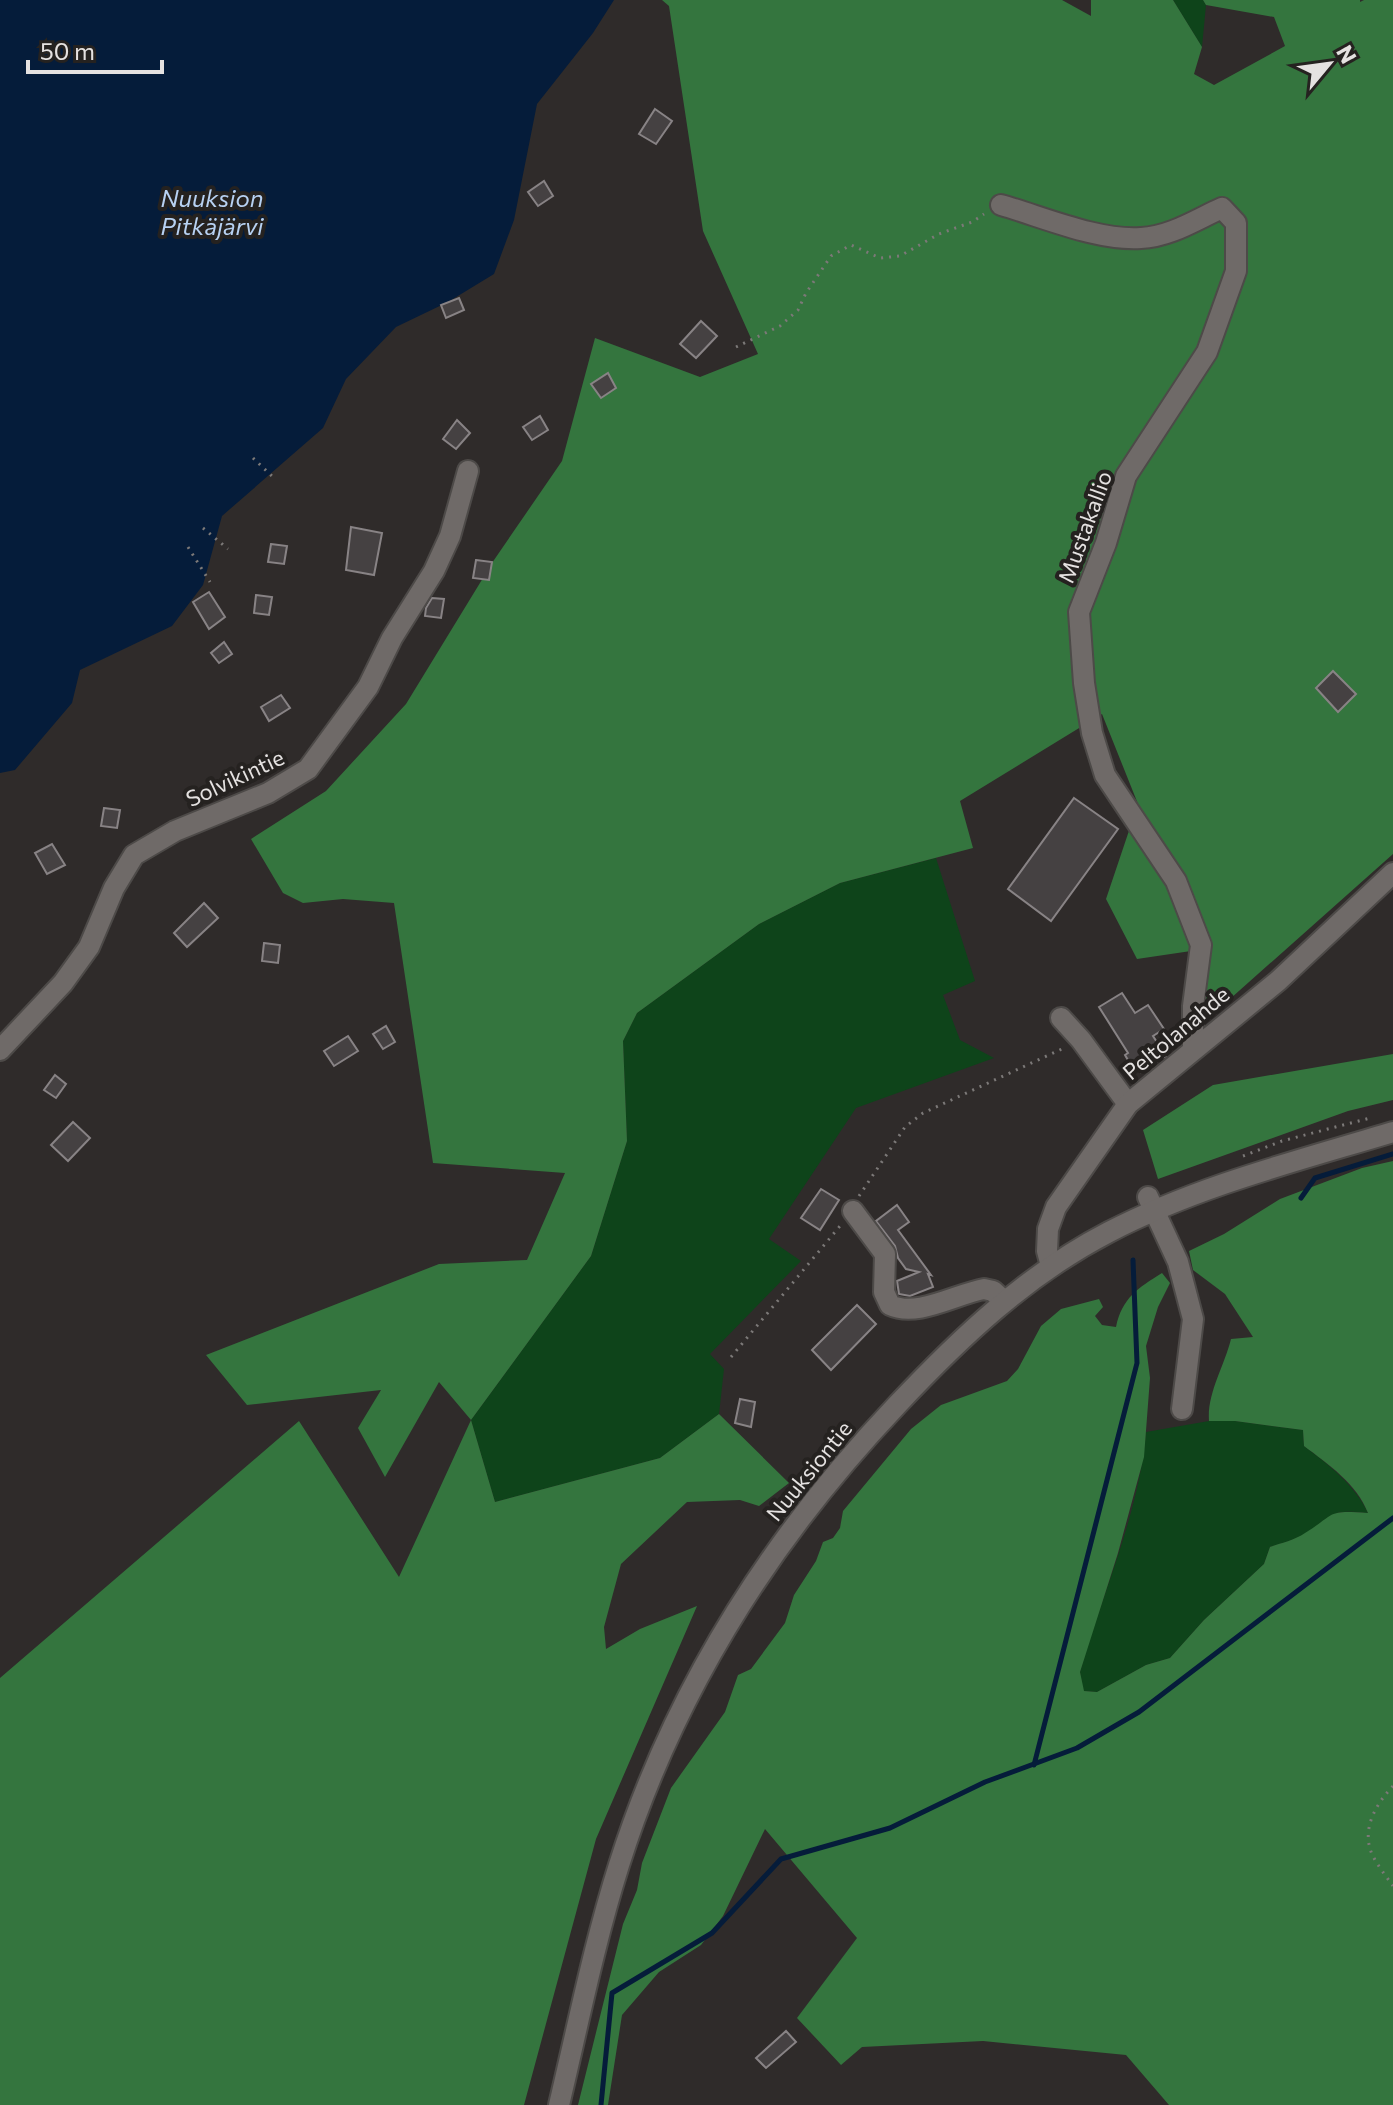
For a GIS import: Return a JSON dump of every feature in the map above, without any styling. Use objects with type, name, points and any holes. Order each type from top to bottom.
[{"type":"street","name":"Mustakallio","points":[[1001,205],[1109,236],[1142,238],[1169,232],[1222,208],[1236,223],[1236,271],[1207,352],[1126,476],[1106,543],[1079,612],[1086,696],[1092,733],[1105,775],[1176,881],[1201,945],[1193,1006],[1193,1048]]},
{"type":"street","name":"Solvikintie","points":[[0,1050],[63,983],[89,947],[114,888],[134,855],[175,831],[268,793],[308,769],[368,687],[392,638],[434,571],[450,536],[468,471]]},
{"type":"street","name":"Peltolanahde","points":[[1051,1266],[1047,1251],[1048,1229],[1056,1207],[1128,1104],[1278,981],[1393,873]]},
{"type":"street","points":[[1061,1018],[1128,1104]]},
{"type":"street","name":"Nuuksiontie","points":[[559,2105],[598,1938],[634,1821],[682,1708],[720,1637],[785,1538],[828,1481],[920,1381],[1004,1301],[1051,1266],[1151,1204],[1393,1132]]},
{"type":"street","points":[[1151,1204],[1178,1262],[1193,1319],[1182,1409]]},
{"type":"street","points":[[853,1211],[885,1254],[884,1292],[890,1305],[903,1309],[928,1305],[984,1289],[993,1291],[1004,1301]]},
{"type":"path","points":[[736,347],[780,326],[798,310],[831,256],[851,245],[880,258],[900,256],[1001,205]]},
{"type":"path","points":[[253,458],[275,479]]},
{"type":"path","points":[[203,528],[228,549]]},
{"type":"path","points":[[188,547],[210,582]]},
{"type":"path","points":[[731,1357],[853,1211],[859,1196],[905,1127],[923,1113],[1081,1040]]},
{"type":"path","points":[[1241,1157],[1282,1141],[1374,1117]]},
{"type":"path","points":[[1393,1786],[1379,1801],[1369,1822],[1371,1853],[1393,1886]]},
{"type":"green space","points":[[662,0],[1062,0],[1091,16],[1091,0],[1173,0],[1202,47],[1194,74],[1214,85],[1285,46],[1274,17],[1206,5],[1203,0],[1393,0],[1393,854],[1185,1039],[1191,951],[1137,959],[1106,899],[1138,804],[1102,714],[960,801],[973,848],[840,883],[759,924],[637,1013],[623,1041],[627,1141],[591,1256],[471,1420],[439,1382],[385,1477],[358,1428],[381,1390],[247,1405],[206,1355],[439,1264],[527,1260],[565,1173],[433,1163],[394,903],[343,899],[303,903],[283,893],[251,839],[326,791],[406,704],[494,560],[562,461],[595,338],[700,377],[758,354],[703,231],[669,6]]},
{"type":"green space","points":[[1173,0],[1203,0],[1206,5],[1202,47]]},
{"type":"green space","points":[[936,858],[975,981],[943,995],[960,1040],[994,1058],[856,1108],[769,1239],[801,1261],[710,1354],[724,1369],[719,1414],[660,1458],[495,1502],[471,1420],[591,1256],[627,1141],[623,1041],[637,1013],[759,924],[840,883]]},
{"type":"green space","points":[[1393,1054],[1393,1100],[1348,1111],[1158,1179],[1143,1130],[1213,1085]]},
{"type":"green space","points":[[1393,1161],[1393,2105],[1169,2105],[1126,2055],[983,2041],[862,2047],[841,2065],[797,2018],[857,1938],[765,1829],[723,1916],[701,1945],[659,1972],[622,2015],[608,2105],[578,2105],[623,1924],[637,1890],[642,1863],[671,1788],[725,1712],[738,1675],[751,1669],[785,1623],[794,1595],[816,1561],[823,1542],[833,1538],[840,1528],[843,1511],[911,1429],[941,1405],[1007,1381],[1018,1369],[1041,1326],[1061,1309],[1099,1299],[1103,1307],[1095,1316],[1102,1325],[1116,1327],[1122,1308],[1138,1289],[1162,1273],[1170,1283],[1158,1307],[1146,1346],[1150,1378],[1144,1457],[1118,1553],[1080,1672],[1084,1691],[1097,1692],[1146,1665],[1170,1658],[1204,1620],[1264,1564],[1270,1547],[1301,1535],[1333,1514],[1368,1513],[1349,1484],[1304,1446],[1303,1430],[1235,1421],[1209,1421],[1213,1390],[1231,1339],[1253,1337],[1225,1294],[1193,1270],[1189,1251],[1224,1234],[1280,1199],[1362,1168]]},
{"type":"green space","points":[[719,1414],[789,1483],[759,1506],[740,1500],[687,1502],[621,1564],[604,1627],[606,1649],[640,1629],[697,1606],[596,1839],[524,2105],[0,2105],[0,1678],[299,1421],[399,1577],[471,1420],[495,1502],[660,1458]]},
{"type":"green space","points":[[1209,1421],[1235,1421],[1303,1430],[1304,1446],[1349,1485],[1368,1513],[1334,1514],[1302,1535],[1270,1547],[1264,1564],[1204,1620],[1170,1658],[1146,1665],[1097,1692],[1083,1691],[1080,1672],[1128,1524],[1146,1432]]},
{"type":"water","name":"Nuuksion Pitkäjärvi","points":[[0,0],[614,0],[593,33],[537,104],[514,220],[494,274],[448,302],[396,327],[346,379],[323,428],[222,516],[203,585],[172,626],[80,670],[72,703],[15,770],[0,773]]},
{"type":"building","points":[[655,109],[672,121],[656,144],[639,134]]},
{"type":"building","points":[[544,181],[553,196],[538,206],[528,192]]},
{"type":"building","points":[[459,298],[464,310],[446,318],[441,305]]},
{"type":"building","points":[[701,321],[717,336],[696,358],[680,344]]},
{"type":"building","points":[[608,373],[616,388],[601,398],[591,384]]},
{"type":"building","points":[[540,416],[548,430],[532,440],[523,427]]},
{"type":"building","points":[[457,420],[470,433],[456,449],[443,439]]},
{"type":"building","points":[[351,527],[382,533],[374,575],[346,570]]},
{"type":"building","points":[[271,544],[287,546],[284,564],[268,562]]},
{"type":"building","points":[[476,560],[492,562],[489,580],[473,578]]},
{"type":"building","points":[[209,592],[225,617],[209,629],[193,602]]},
{"type":"building","points":[[256,595],[272,597],[269,615],[254,613]]},
{"type":"building","points":[[432,598],[444,599],[441,618],[425,616]]},
{"type":"building","points":[[224,642],[232,654],[219,663],[211,653]]},
{"type":"building","points":[[1333,671],[1356,694],[1338,712],[1316,688]]},
{"type":"building","points":[[281,695],[290,708],[269,721],[261,707]]},
{"type":"building","points":[[1074,798],[1118,829],[1051,921],[1008,889]]},
{"type":"building","points":[[104,808],[120,810],[117,828],[101,826]]},
{"type":"building","points":[[52,844],[65,865],[47,874],[35,853]]},
{"type":"building","points":[[204,903],[218,918],[187,947],[174,933]]},
{"type":"building","points":[[264,943],[280,945],[278,963],[262,961]]},
{"type":"building","points":[[1122,993],[1135,1013],[1148,1005],[1164,1029],[1153,1036],[1166,1056],[1141,1072],[1136,1064],[1132,1067],[1125,1055],[1128,1053],[1099,1007]]},
{"type":"building","points":[[386,1026],[395,1042],[383,1049],[373,1034]]},
{"type":"building","points":[[348,1036],[358,1051],[334,1066],[324,1051]]},
{"type":"building","points":[[55,1075],[66,1084],[56,1098],[44,1090]]},
{"type":"building","points":[[73,1122],[90,1138],[68,1161],[51,1145]]},
{"type":"building","points":[[821,1189],[839,1200],[820,1230],[801,1218]]},
{"type":"building","points":[[897,1205],[909,1222],[898,1230],[931,1275],[928,1274],[933,1287],[910,1296],[899,1294],[897,1281],[919,1272],[906,1269],[898,1258],[895,1246],[876,1221]]},
{"type":"building","points":[[857,1305],[876,1324],[831,1370],[812,1350]]},
{"type":"building","points":[[740,1399],[755,1402],[751,1427],[735,1423]]},
{"type":"building","points":[[786,2031],[796,2042],[766,2068],[756,2058]]},
{"type":"waterway","points":[[1301,1198],[1315,1178],[1393,1154]]},
{"type":"waterway","points":[[1034,1765],[1137,1363],[1133,1260]]},
{"type":"waterway","points":[[601,2105],[612,1993],[712,1933],[781,1859],[890,1828],[985,1782],[1077,1748],[1139,1712],[1393,1518]]}]
